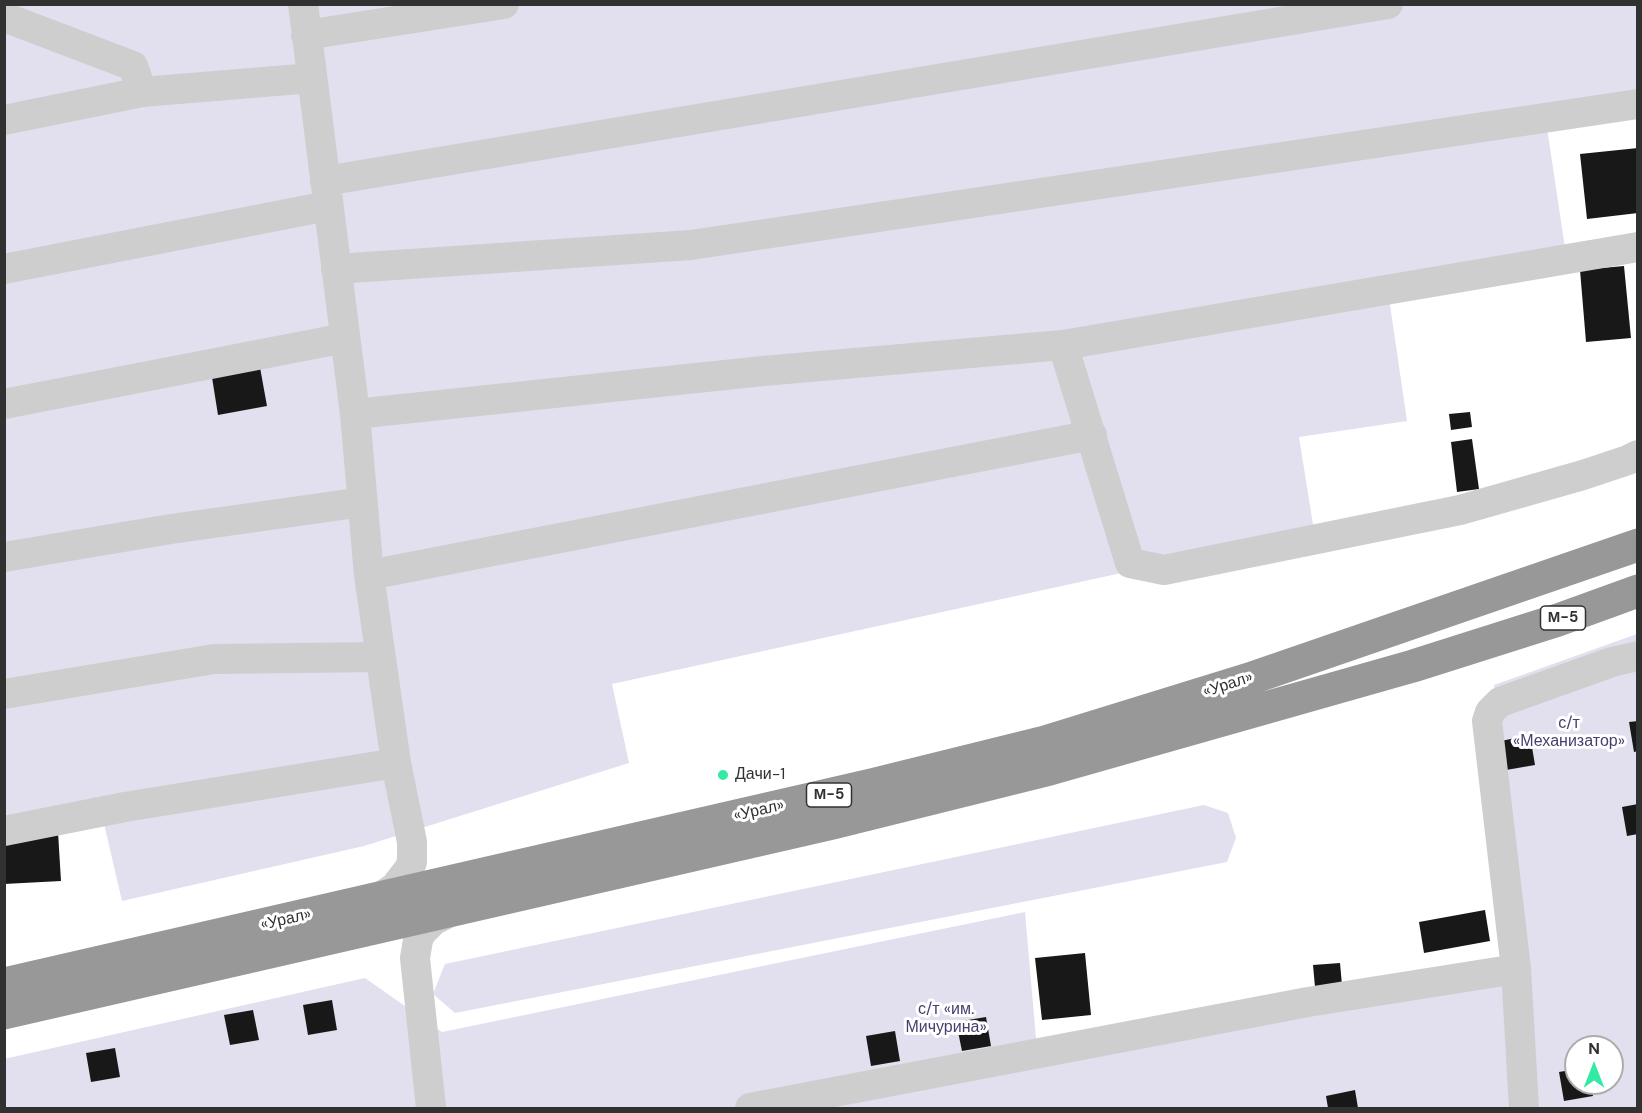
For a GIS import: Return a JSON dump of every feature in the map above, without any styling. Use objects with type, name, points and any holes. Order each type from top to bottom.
[{"type":"highway","name":"«Урал»","points":[[4,1013],[377,913],[472,878],[1045,742],[1249,679],[1638,545]]},
{"type":"highway","name":"«Урал»","points":[[4,984],[377,913],[453,910],[866,816],[1050,769],[1413,666],[1558,620],[1638,591]]},
{"type":"lane","points":[[303,4],[355,414],[369,576],[396,763],[412,842],[410,869],[377,913],[392,930],[403,936],[415,958]]},
{"type":"lane","points":[[306,35],[504,4]]},
{"type":"lane","points":[[4,269],[327,194],[1388,4]]},
{"type":"lane","points":[[4,17],[133,66],[142,92]]},
{"type":"lane","points":[[4,120],[142,92],[312,78]]},
{"type":"lane","points":[[336,269],[691,245],[1638,104]]},
{"type":"lane","points":[[355,414],[763,371],[1063,345],[1638,248]]},
{"type":"lane","points":[[4,404],[345,338]]},
{"type":"lane","points":[[1063,345],[1130,563],[1164,570],[1460,510],[1583,475],[1628,460],[1638,454]]},
{"type":"lane","points":[[369,576],[1092,435]]},
{"type":"lane","points":[[4,558],[171,529],[363,502]]},
{"type":"lane","points":[[1519,1108],[1516,969],[1487,721],[1490,712],[1500,702],[1612,662],[1638,656]]},
{"type":"lane","points":[[4,694],[213,659],[381,657]]},
{"type":"lane","points":[[4,831],[125,807],[396,763]]},
{"type":"lane","points":[[412,842],[420,859],[432,870],[452,876],[472,878]]},
{"type":"lane","points":[[431,1108],[415,958],[421,933],[434,920],[453,910]]},
{"type":"lane","points":[[750,1108],[1308,1002],[1516,969]]},
{"type":"green space","points":[[5,5],[1637,5],[1637,113],[1547,128],[1568,268],[1389,298],[1407,421],[1299,437],[1314,531],[612,684],[629,763],[364,846],[122,901],[99,802],[5,820]]},
{"type":"green space","name":"с/т «Механизатор»","points":[[1637,634],[1637,1108],[1529,1108],[1523,972],[1494,685]]},
{"type":"green space","points":[[1204,805],[1228,813],[1236,838],[1227,862],[455,1013],[433,994],[445,964]]},
{"type":"green space","name":"с/т «им. Мичурина»","points":[[1025,912],[1036,1039],[1506,961],[1515,1108],[5,1108],[4,1059],[365,978],[442,1032]]},
{"type":"building","points":[[1638,148],[1638,213],[1587,219],[1580,154]]},
{"type":"building","points":[[1624,266],[1631,338],[1586,342],[1580,270]]},
{"type":"building","points":[[259,362],[267,406],[218,415],[211,371]]},
{"type":"building","points":[[1470,412],[1472,427],[1451,430],[1449,414]]},
{"type":"building","points":[[1472,439],[1479,489],[1457,492],[1451,442]]},
{"type":"building","points":[[1638,721],[1638,751],[1634,752],[1629,722]]},
{"type":"building","points":[[1530,735],[1535,765],[1506,770],[1501,741]]},
{"type":"building","points":[[1638,804],[1638,834],[1627,836],[1622,807]]},
{"type":"building","points":[[58,832],[61,881],[4,884],[4,835]]},
{"type":"building","points":[[1485,910],[1490,941],[1424,953],[1419,922]]},
{"type":"building","points":[[1085,953],[1091,1015],[1042,1020],[1035,958]]},
{"type":"building","points":[[1340,963],[1342,985],[1315,987],[1313,965]]},
{"type":"building","points":[[332,1000],[337,1030],[308,1035],[303,1005]]},
{"type":"building","points":[[253,1010],[259,1040],[230,1045],[224,1015]]},
{"type":"building","points":[[986,1017],[991,1046],[962,1051],[956,1022]]},
{"type":"building","points":[[895,1031],[900,1061],[871,1066],[866,1036]]},
{"type":"building","points":[[115,1048],[120,1077],[91,1082],[86,1053]]},
{"type":"building","points":[[1564,1071],[1564,1095],[1593,1096],[1564,1101],[1559,1072]]},
{"type":"building","points":[[1355,1090],[1358,1108],[1328,1108],[1326,1096]]},
{"type":"place","name":"Дачи-1","points":[[723,775]]}]
